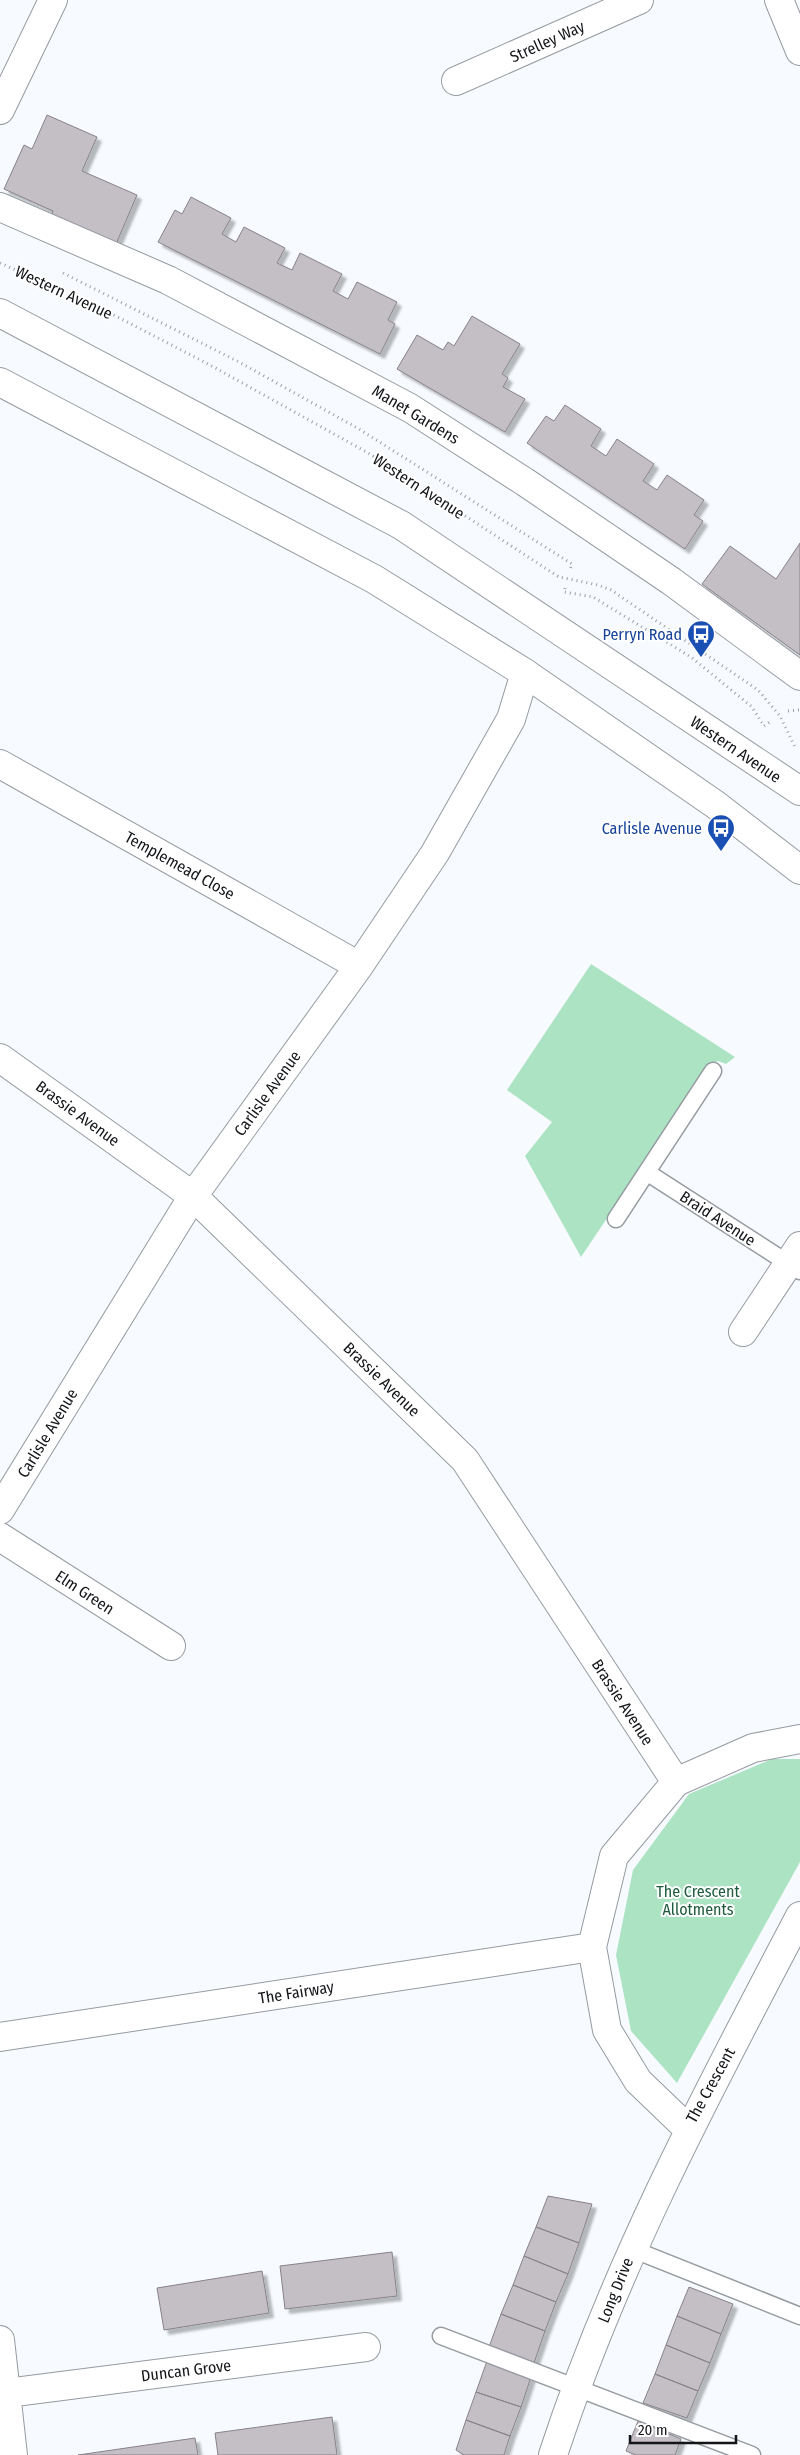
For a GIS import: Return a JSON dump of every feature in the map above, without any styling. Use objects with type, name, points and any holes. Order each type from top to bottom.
[{"type":"main road","points":[[0,110],[53,0]]},
{"type":"main road","name":"Strelley Way","points":[[456,81],[638,0]]},
{"type":"main road","points":[[779,0],[800,51]]},
{"type":"main road","name":"Manet Gardens","points":[[0,207],[168,280],[410,408],[525,482],[663,575],[800,676]]},
{"type":"main road","name":"Western Avenue","points":[[0,312],[401,525],[800,791]]},
{"type":"main road","points":[[0,382],[374,579],[525,673],[716,805],[800,870]]},
{"type":"main road","name":"Carlisle Avenue","points":[[0,1510],[193,1196],[359,966],[435,853],[511,719],[525,673]]},
{"type":"main road","name":"Templemead Close","points":[[0,764],[359,966]]},
{"type":"main road","name":"Brassie Avenue","points":[[0,1058],[193,1196],[465,1460],[676,1782]]},
{"type":"main road","name":"Braid Avenue","points":[[743,1332],[796,1260]]},
{"type":"main road","name":"Elm Green","points":[[0,1537],[171,1646]]},
{"type":"main road","name":"The Crescent","points":[[800,1739],[753,1748],[676,1782],[614,1856],[592,1947],[607,2030],[638,2081],[688,2129],[800,1916]]},
{"type":"main road","name":"The Fairway","points":[[0,2038],[592,1947]]},
{"type":"main road","name":"Long Drive","points":[[553,2455],[575,2387],[632,2249],[688,2129]]},
{"type":"main road","points":[[0,2340],[13,2455]]},
{"type":"main road","name":"Duncan Grove","points":[[6,2393],[366,2347]]},
{"type":"lane","points":[[616,1219],[648,1173],[713,1071]]},
{"type":"lane","name":"Braid Avenue","points":[[648,1173],[796,1260]]},
{"type":"lane","points":[[632,2249],[800,2316]]},
{"type":"lane","points":[[441,2336],[752,2455]]},
{"type":"path","name":"Western Avenue","points":[[0,263],[106,311],[370,454],[559,577],[598,585],[611,590],[758,690],[780,716],[797,751]]},
{"type":"path","points":[[62,272],[239,362],[359,429],[572,564],[570,570]]},
{"type":"path","points":[[565,588],[564,592],[593,597],[692,657],[752,707],[764,726],[771,721]]},
{"type":"path","points":[[788,711],[800,710]]},
{"type":"green space","points":[[591,964],[735,1057],[726,1064],[718,1061],[709,1066],[581,1257],[525,1156],[552,1122],[507,1090]]},
{"type":"green space","name":"The Crescent Allotments","points":[[772,1759],[800,1759],[800,1862],[677,2083],[631,2031],[616,1955],[633,1870],[689,1794]]},
{"type":"building","points":[[47,115],[97,137],[82,171],[137,195],[116,244],[51,216],[53,211],[4,189],[24,145],[32,149]]},
{"type":"building","points":[[191,197],[231,218],[222,234],[236,242],[244,227],[285,248],[277,263],[292,270],[300,253],[342,274],[333,291],[348,299],[357,282],[397,302],[388,320],[395,324],[380,354],[158,242],[175,210],[182,214]]},
{"type":"building","points":[[472,316],[520,344],[502,374],[508,378],[503,387],[525,399],[505,432],[397,369],[417,335],[443,350],[448,342],[454,346]]},
{"type":"building","points":[[565,405],[601,429],[591,446],[606,456],[617,439],[654,464],[643,481],[657,490],[667,475],[704,500],[694,515],[703,521],[685,549],[527,443],[546,416],[554,421]]},
{"type":"building","points":[[800,543],[800,655],[702,584],[730,546],[776,579]]},
{"type":"building","points":[[548,2196],[592,2204],[579,2243],[536,2227]]},
{"type":"building","points":[[536,2227],[579,2243],[568,2274],[524,2256]]},
{"type":"building","points":[[392,2252],[397,2296],[285,2309],[280,2266]]},
{"type":"building","points":[[524,2256],[568,2274],[556,2302],[513,2285]]},
{"type":"building","points":[[262,2271],[269,2313],[164,2330],[157,2288]]},
{"type":"building","points":[[513,2285],[556,2302],[545,2331],[501,2314]]},
{"type":"building","points":[[689,2287],[733,2304],[721,2334],[677,2316]]},
{"type":"building","points":[[501,2314],[545,2331],[534,2363],[489,2347]]},
{"type":"building","points":[[677,2316],[721,2334],[710,2363],[666,2345]]},
{"type":"building","points":[[666,2345],[710,2363],[698,2391],[655,2374]]},
{"type":"building","points":[[487,2361],[531,2377],[521,2407],[476,2392]]},
{"type":"building","points":[[655,2374],[698,2391],[687,2418],[643,2403]]},
{"type":"building","points":[[476,2392],[521,2407],[510,2436],[466,2420]]},
{"type":"building","points":[[332,2417],[337,2455],[218,2455],[215,2433]]},
{"type":"building","points":[[466,2420],[510,2436],[504,2455],[464,2455],[456,2450]]},
{"type":"building","points":[[638,2421],[681,2439],[675,2455],[636,2455],[626,2451]]},
{"type":"building","points":[[195,2438],[198,2455],[78,2455]]},
{"type":"place","name":"Perryn Road","points":[[701,658]]},
{"type":"place","name":"Carlisle Avenue","points":[[721,852]]}]
